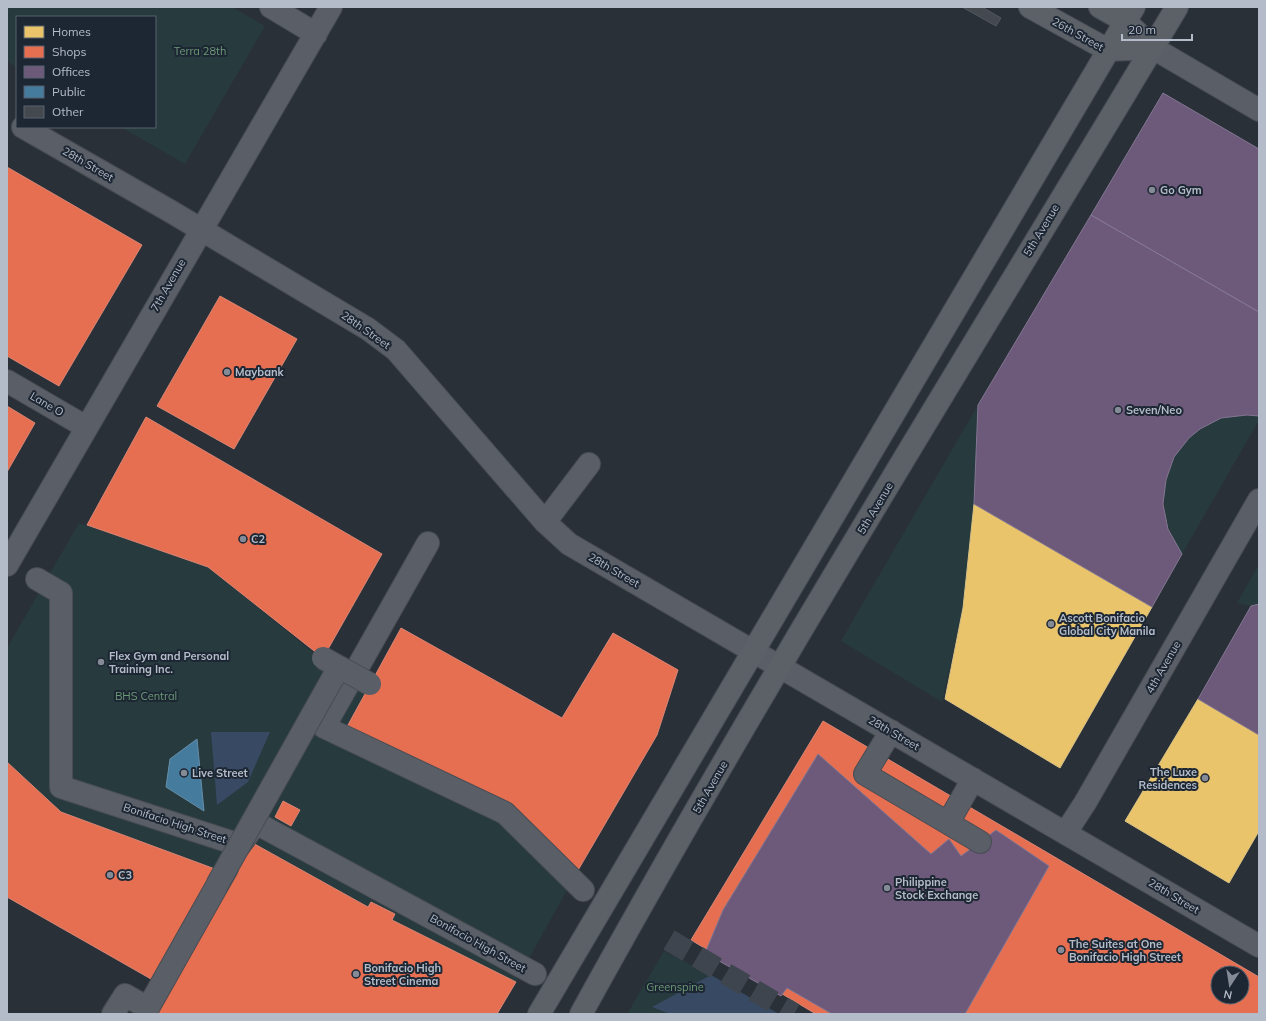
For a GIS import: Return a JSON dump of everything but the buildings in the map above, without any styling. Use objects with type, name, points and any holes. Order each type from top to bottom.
[{"type":"main road","name":"26th Street","points":[[1030,7],[1108,50],[1153,48]]},
{"type":"main road","points":[[1100,7],[1130,14],[1153,48]]},
{"type":"main road","name":"5th Avenue","points":[[582,1014],[780,668],[966,354],[1177,7]]},
{"type":"main road","points":[[539,1014],[1130,14]]},
{"type":"street","points":[[272,7],[316,34]]},
{"type":"street","name":"7th Avenue","points":[[7,565],[331,7]]},
{"type":"street","points":[[1153,48],[1259,110]]},
{"type":"street","points":[[7,118],[16,123]]},
{"type":"street","name":"28th Street","points":[[25,128],[368,329],[396,350],[545,522],[570,544],[780,668],[1066,832],[1259,946]]},
{"type":"street","name":"Lane O","points":[[7,381],[86,428]]},
{"type":"street","points":[[545,522],[589,464]]},
{"type":"street","name":"4th Avenue","points":[[1066,832],[1253,525],[1259,500]]},
{"type":"street","points":[[428,543],[324,726],[505,813],[583,890]]},
{"type":"street","name":"Bonifacio High Street","points":[[37,579],[61,593],[61,787],[240,845],[256,823],[534,974]]},
{"type":"street","points":[[217,885],[331,663],[370,684]]},
{"type":"street","points":[[891,731],[865,774],[980,842]]},
{"type":"street","points":[[948,823],[974,779]]},
{"type":"street","points":[[113,1014],[124,995],[146,1011],[240,845]]},
{"type":"green space","name":"Terra 28th","points":[[7,7],[232,7],[265,26],[185,164],[123,128],[156,128],[156,16],[16,16],[16,66],[7,61]]},
{"type":"green space","points":[[978,405],[974,504],[963,608],[942,702],[841,641]]},
{"type":"green space","points":[[1247,415],[1259,416],[1259,420],[1182,554],[1172,535],[1166,515],[1164,496],[1167,476],[1174,458],[1185,442],[1200,428],[1223,417]]},
{"type":"green space","name":"BHS Central","points":[[79,523],[208,567],[364,694],[343,734],[508,806],[577,872],[516,982],[392,920],[395,914],[371,902],[368,907],[251,842],[215,869],[61,812],[7,762],[7,648]]},
{"type":"green space","points":[[1257,568],[1259,569],[1259,604],[1251,606],[1237,603]]},
{"type":"green space","name":"Greenspine","points":[[664,951],[711,975],[779,1014],[627,1014]]},
{"type":"water","points":[[211,732],[270,732],[248,782],[217,805]]},
{"type":"water","points":[[711,975],[779,1014],[670,1014],[652,1007]]},
{"type":"tunnel","points":[[669,940],[794,1014]]},
{"type":"place","name":"Go Gym","points":[[1152,190]]},
{"type":"place","name":"Maybank","points":[[227,372]]},
{"type":"place","name":"Seven/Neo","points":[[1118,410]]},
{"type":"place","name":"C2","points":[[243,539]]},
{"type":"place","name":"Ascott Bonifacio Global City Manila","points":[[1051,624]]},
{"type":"place","name":"Flex Gym and Personal Training Inc.","points":[[101,662]]},
{"type":"place","name":"Live Street","points":[[184,773]]},
{"type":"place","name":"The Luxe Residences","points":[[1205,778]]},
{"type":"place","name":"C3","points":[[110,875]]},
{"type":"place","name":"Philippine Stock Exchange","points":[[887,888]]},
{"type":"place","name":"The Suites at One Bonifacio High Street","points":[[1061,950]]},
{"type":"place","name":"Bonifacio High Street Cinema","points":[[356,974]]}]
